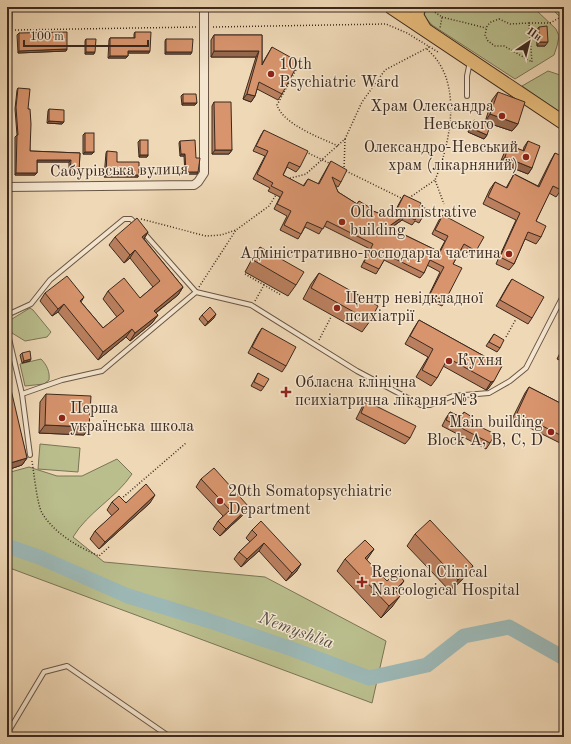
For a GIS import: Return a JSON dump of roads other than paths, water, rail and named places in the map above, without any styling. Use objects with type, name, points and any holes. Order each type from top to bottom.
[{"type":"main road","points":[[391,7],[564,123]]},
{"type":"main road","points":[[424,8],[417,16],[425,29]]},
{"type":"street","points":[[7,53],[8,7]]},
{"type":"street","name":"Сабурівська вулиця","points":[[7,187],[194,185],[198,182],[204,173],[204,7]]},
{"type":"lane","points":[[467,96],[467,76],[470,60]]},
{"type":"lane","points":[[7,315],[31,304],[50,280],[124,219],[131,219],[196,292],[252,306],[357,371],[421,405],[430,405],[453,396],[489,393],[510,381],[526,368],[564,294]]},
{"type":"lane","points":[[22,394],[62,380],[102,371],[196,292]]},
{"type":"lane","points":[[7,330],[22,394],[30,455]]},
{"type":"lane","points":[[10,737],[7,735],[44,672],[67,666],[170,737]]},
{"type":"waterway","name":"Nemyshlia","points":[[7,546],[39,557],[128,596],[210,621],[292,649],[369,678],[427,665],[464,636],[509,627],[564,658]]},
{"type":"place","name":"10th Psychiatric Ward","points":[[271,74]]},
{"type":"place","name":"Храм Олександра Невського","points":[[502,116]]},
{"type":"place","name":"Олександро-Невський храм (лікарняний)","points":[[526,157]]},
{"type":"place","name":"Old administrative building","points":[[342,222]]},
{"type":"place","name":"Адміністративно-господарча частина","points":[[509,254]]},
{"type":"place","name":"Центр невідкладної психіатрії","points":[[337,308]]},
{"type":"place","name":"Кухня","points":[[449,361]]},
{"type":"place","name":"Обласна клінічна психіатрична лікарня №3","points":[[286,392]]},
{"type":"place","name":"Перша українська школа","points":[[62,418]]},
{"type":"place","name":"Main building Block A, B, C, D","points":[[551,432]]},
{"type":"place","name":"20th Somatopsychiatric Department","points":[[220,501]]},
{"type":"place","name":"Regional Clinical Narcological Hospital","points":[[362,582]]}]
